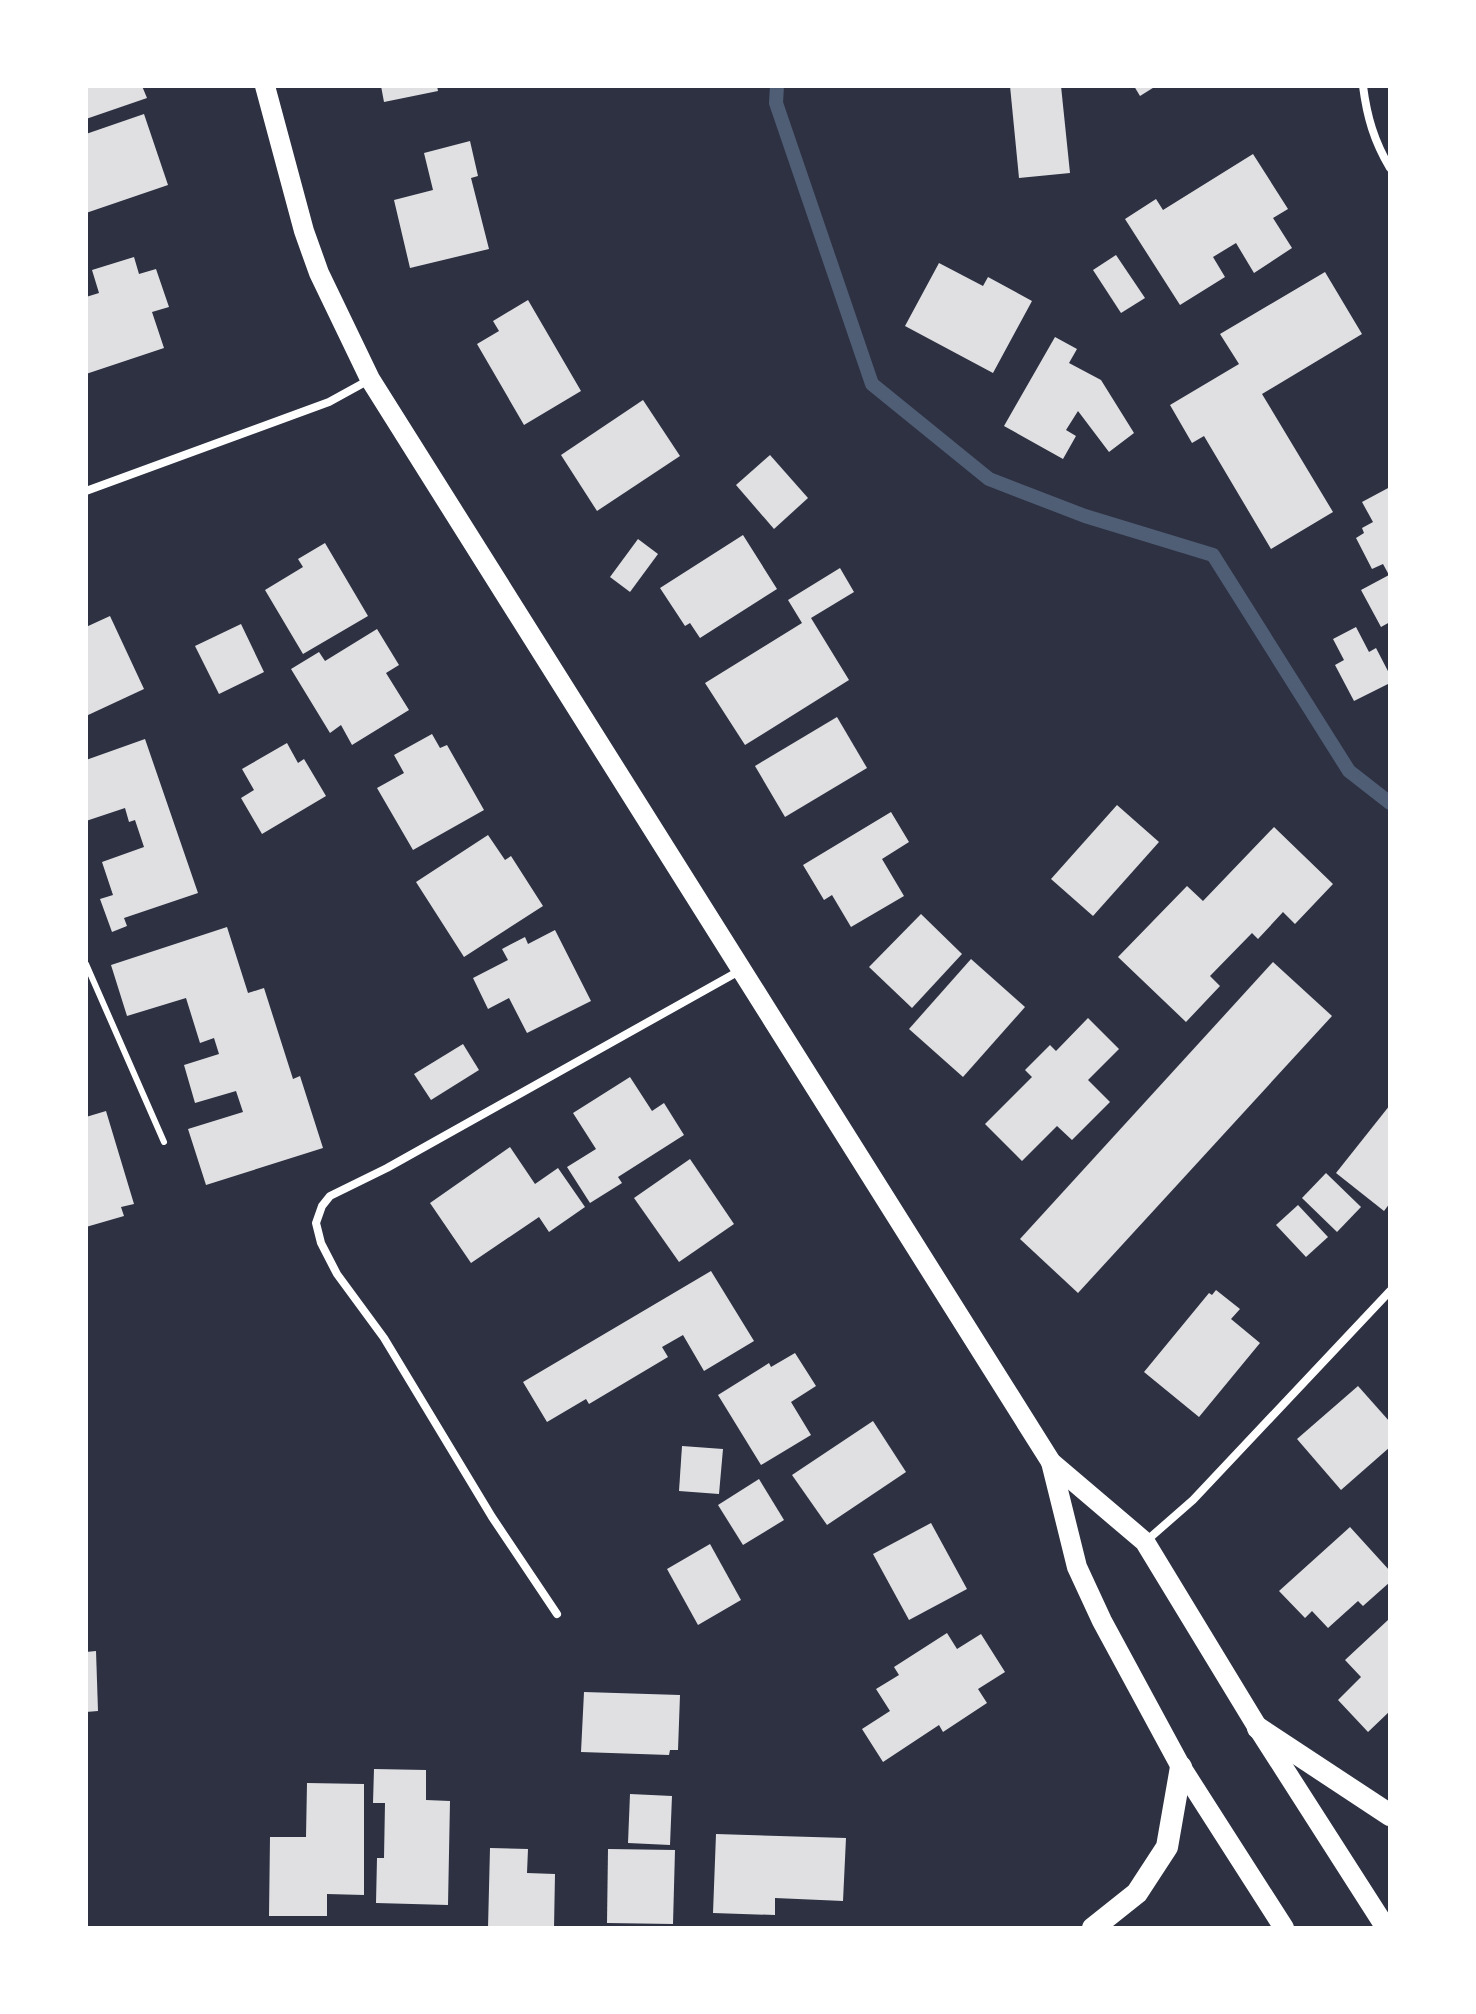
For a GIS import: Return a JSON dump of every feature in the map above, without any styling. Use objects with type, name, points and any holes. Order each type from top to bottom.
[{"type":"highway","points":[[1258,1728],[1390,1815]]},
{"type":"highway","points":[[1093,1928],[1137,1893],[1167,1847],[1181,1767]]},
{"type":"main road","points":[[265,86],[304,231],[319,273],[370,379],[1051,1462],[1145,1542],[1258,1728],[1386,1928]]},
{"type":"main road","points":[[1051,1462],[1077,1567],[1102,1621],[1181,1767],[1284,1928]]},
{"type":"street","points":[[1363,86],[1375,143],[1390,168]]},
{"type":"street","points":[[86,491],[329,402],[370,379]]},
{"type":"street","points":[[557,1614],[492,1517],[384,1338],[328,1259],[316,1223],[322,1206],[330,1196],[387,1168],[741,970]]},
{"type":"street","points":[[1145,1542],[1193,1500],[1390,1291]]},
{"type":"lane","points":[[86,964],[164,1142]]},
{"type":"building","points":[[86,86],[142,86],[147,98],[86,119]]},
{"type":"building","points":[[381,86],[437,86],[438,91],[384,102]]},
{"type":"building","points":[[1010,86],[1061,86],[1070,173],[1019,178]]},
{"type":"building","points":[[1134,86],[1156,86],[1140,96]]},
{"type":"building","points":[[144,114],[168,185],[86,213],[86,134]]},
{"type":"building","points":[[470,141],[478,176],[471,178],[489,249],[410,268],[394,200],[433,190],[424,153]]},
{"type":"building","points":[[1253,154],[1288,209],[1273,218],[1292,248],[1254,273],[1236,243],[1213,257],[1225,277],[1180,305],[1125,219],[1156,199],[1163,210]]},
{"type":"building","points":[[1116,255],[1145,298],[1121,313],[1093,270]]},
{"type":"building","points":[[134,257],[139,274],[156,269],[169,307],[152,312],[164,348],[86,374],[86,297],[99,293],[92,270]]},
{"type":"building","points":[[939,263],[983,286],[988,277],[1032,301],[993,373],[905,326]]},
{"type":"building","points":[[1325,272],[1362,334],[1262,394],[1333,512],[1271,549],[1204,436],[1192,443],[1170,405],[1239,364],[1220,334]]},
{"type":"building","points":[[528,300],[581,391],[524,425],[477,344],[499,331],[493,321]]},
{"type":"building","points":[[1055,337],[1077,349],[1069,363],[1101,380],[1134,433],[1109,452],[1078,411],[1066,430],[1076,436],[1063,459],[1004,426]]},
{"type":"building","points":[[643,400],[680,456],[597,511],[561,455]]},
{"type":"building","points":[[770,455],[808,498],[774,529],[736,485]]},
{"type":"building","points":[[1390,487],[1390,622],[1381,627],[1361,590],[1389,575],[1383,564],[1372,569],[1356,538],[1364,533],[1362,528],[1373,522],[1362,502]]},
{"type":"building","points":[[743,535],[777,589],[700,638],[690,623],[685,626],[660,588]]},
{"type":"building","points":[[638,539],[658,554],[630,592],[610,577]]},
{"type":"building","points":[[325,543],[368,616],[303,654],[265,590],[303,567],[298,559]]},
{"type":"building","points":[[840,568],[854,592],[811,618],[849,680],[745,745],[705,683],[802,623],[788,600]]},
{"type":"building","points":[[110,616],[144,689],[86,716],[86,627]]},
{"type":"building","points":[[241,624],[264,672],[219,694],[195,646]]},
{"type":"building","points":[[1356,627],[1369,652],[1376,648],[1390,675],[1390,683],[1354,701],[1335,665],[1344,660],[1333,639]]},
{"type":"building","points":[[377,629],[399,665],[386,673],[409,710],[352,745],[341,725],[330,733],[291,669],[319,652],[325,661]]},
{"type":"building","points":[[837,717],[867,768],[785,817],[755,766]]},
{"type":"building","points":[[432,734],[440,748],[447,745],[484,810],[413,850],[377,788],[404,773],[394,755]]},
{"type":"building","points":[[145,739],[198,893],[124,918],[127,926],[112,932],[100,899],[113,895],[102,862],[144,847],[135,820],[129,822],[125,808],[86,821],[86,760]]},
{"type":"building","points":[[287,743],[298,763],[304,759],[326,796],[262,834],[241,798],[254,790],[242,769]]},
{"type":"building","points":[[1117,805],[1159,842],[1093,916],[1051,879]]},
{"type":"building","points":[[891,812],[909,842],[882,859],[904,896],[851,927],[832,895],[824,900],[803,865]]},
{"type":"building","points":[[1274,827],[1333,884],[1295,924],[1283,912],[1258,939],[1252,933],[1210,976],[1220,986],[1186,1022],[1118,957],[1187,886],[1203,901]]},
{"type":"building","points":[[488,835],[505,860],[511,856],[543,906],[464,957],[416,882]]},
{"type":"building","points":[[921,914],[962,954],[912,1008],[869,967]]},
{"type":"building","points":[[227,927],[248,993],[264,988],[293,1079],[300,1076],[323,1148],[206,1185],[188,1129],[243,1112],[236,1091],[195,1103],[184,1065],[219,1054],[214,1038],[200,1043],[186,998],[127,1016],[111,965]]},
{"type":"building","points":[[555,930],[591,1001],[527,1033],[509,998],[488,1009],[473,978],[508,960],[502,949],[525,937],[528,944]]},
{"type":"building","points":[[971,959],[1025,1007],[963,1077],[909,1029]]},
{"type":"building","points":[[1273,962],[1332,1016],[1078,1293],[1020,1239]]},
{"type":"building","points":[[1088,1018],[1119,1049],[1088,1080],[1110,1102],[1072,1140],[1057,1126],[1022,1161],[985,1124],[1032,1077],[1025,1070],[1050,1045],[1056,1051]]},
{"type":"building","points":[[463,1044],[479,1070],[431,1100],[414,1074]]},
{"type":"building","points":[[630,1077],[652,1111],[664,1103],[684,1135],[618,1177],[622,1183],[590,1203],[567,1167],[596,1149],[573,1113]]},
{"type":"building","points":[[1390,1105],[1390,1203],[1384,1211],[1336,1173]]},
{"type":"building","points":[[106,1111],[134,1204],[121,1207],[124,1216],[86,1227],[86,1117]]},
{"type":"building","points":[[510,1147],[535,1184],[558,1168],[585,1207],[549,1232],[539,1217],[471,1263],[430,1203]]},
{"type":"building","points":[[690,1159],[734,1224],[679,1262],[634,1198]]},
{"type":"building","points":[[1326,1173],[1361,1207],[1337,1232],[1302,1198]]},
{"type":"building","points":[[1298,1205],[1328,1237],[1306,1257],[1276,1225]]},
{"type":"building","points":[[711,1271],[754,1341],[704,1371],[683,1335],[662,1347],[668,1357],[589,1404],[586,1399],[547,1422],[523,1382]]},
{"type":"building","points":[[1216,1290],[1240,1309],[1231,1319],[1260,1343],[1199,1417],[1144,1372],[1209,1293],[1212,1295]]},
{"type":"building","points":[[795,1353],[816,1386],[791,1402],[811,1435],[761,1465],[718,1395],[769,1363],[771,1367]]},
{"type":"building","points":[[1358,1386],[1390,1422],[1390,1447],[1341,1490],[1297,1439]]},
{"type":"building","points":[[873,1421],[906,1472],[827,1525],[792,1475]]},
{"type":"building","points":[[682,1446],[723,1449],[719,1494],[679,1491]]},
{"type":"building","points":[[759,1479],[784,1520],[743,1545],[718,1505]]},
{"type":"building","points":[[931,1523],[967,1589],[909,1620],[873,1554]]},
{"type":"building","points":[[1350,1527],[1390,1571],[1390,1582],[1363,1606],[1358,1601],[1328,1628],[1312,1611],[1305,1618],[1279,1591]]},
{"type":"building","points":[[710,1544],[741,1600],[698,1625],[667,1569]]},
{"type":"building","points":[[1388,1620],[1390,1711],[1368,1732],[1338,1700],[1361,1677],[1345,1660]]},
{"type":"building","points":[[947,1633],[957,1649],[981,1634],[1005,1672],[978,1689],[987,1703],[943,1732],[939,1725],[883,1762],[862,1729],[890,1711],[876,1689],[899,1675],[894,1667]]},
{"type":"building","points":[[96,1651],[98,1711],[86,1712],[86,1652]]},
{"type":"building","points":[[584,1692],[680,1695],[678,1750],[670,1750],[669,1755],[581,1752]]},
{"type":"building","points":[[374,1769],[426,1770],[426,1800],[450,1801],[448,1905],[376,1903],[377,1858],[384,1858],[385,1803],[373,1803]]},
{"type":"building","points":[[307,1783],[364,1784],[364,1895],[327,1894],[327,1916],[269,1916],[270,1837],[306,1837]]},
{"type":"building","points":[[630,1794],[672,1796],[670,1845],[628,1843]]},
{"type":"building","points":[[716,1834],[846,1838],[843,1901],[775,1898],[775,1915],[713,1913]]},
{"type":"building","points":[[490,1848],[528,1849],[527,1873],[555,1874],[554,1928],[488,1928]]},
{"type":"building","points":[[608,1849],[675,1850],[673,1924],[607,1923]]},
{"type":"waterway","points":[[777,86],[776,103],[872,384],[989,479],[1085,516],[1213,555],[1349,771],[1390,803]]}]
